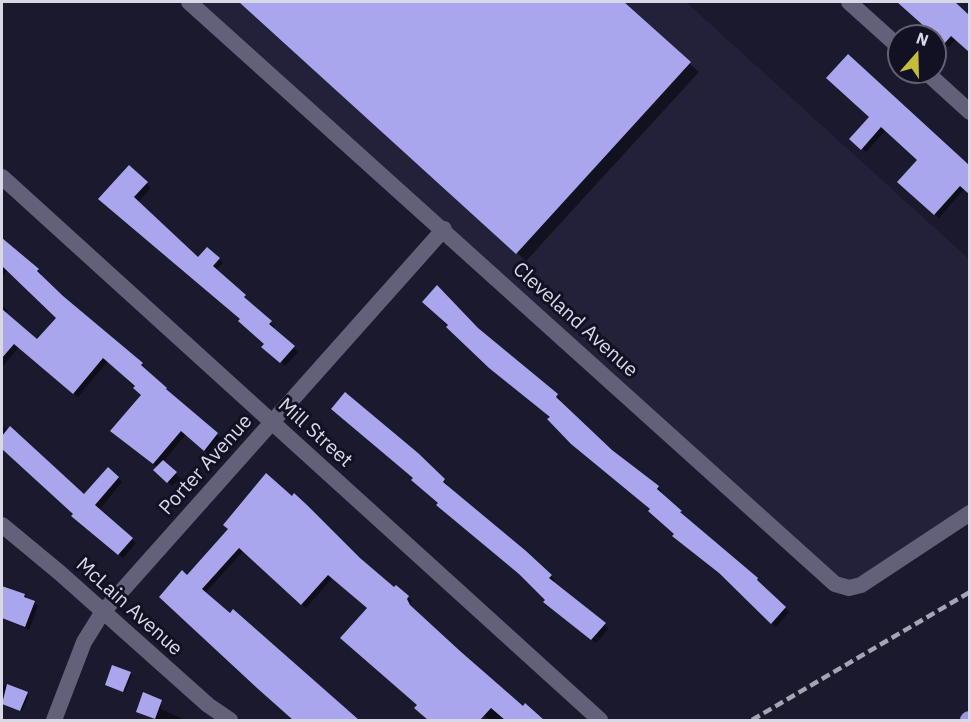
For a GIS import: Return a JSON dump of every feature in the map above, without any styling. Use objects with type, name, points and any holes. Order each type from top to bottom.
[{"type":"street","name":"Cleveland Avenue","points":[[189,2],[444,229],[835,584],[849,588],[861,585],[969,513]]},
{"type":"street","points":[[849,2],[887,36]]},
{"type":"street","points":[[939,84],[969,112]]},
{"type":"street","name":"Mill Street","points":[[2,177],[600,720]]},
{"type":"street","name":"Porter Avenue","points":[[54,720],[84,642],[102,613],[444,229]]},
{"type":"street","name":"McLain Avenue","points":[[2,525],[9,537],[60,573],[102,613],[230,720]]},
{"type":"shaded area","points":[[190,2],[686,2],[969,259],[969,513],[849,588]]},
{"type":"building","points":[[239,2],[624,2],[691,62],[516,254]]},
{"type":"building","points":[[897,2],[955,2],[969,15],[969,52],[951,36],[947,41],[947,24],[922,24]]},
{"type":"building","points":[[848,54],[969,165],[969,194],[960,186],[934,215],[897,182],[917,160],[881,127],[861,150],[849,139],[869,117],[826,78]]},
{"type":"building","points":[[129,165],[148,182],[134,197],[198,257],[207,247],[220,258],[213,266],[272,321],[269,324],[295,346],[280,363],[261,347],[264,344],[238,321],[240,319],[98,199]]},
{"type":"building","points":[[2,238],[39,269],[37,271],[63,296],[143,363],[141,365],[166,389],[218,433],[204,451],[181,431],[153,464],[110,431],[141,395],[133,388],[135,386],[103,358],[73,394],[14,344],[2,358],[2,309],[37,339],[56,318],[2,266]]},
{"type":"building","points":[[437,285],[478,328],[558,394],[556,397],[612,450],[659,486],[657,489],[682,511],[680,512],[758,578],[757,580],[786,607],[771,624],[719,573],[672,536],[674,534],[648,511],[650,509],[571,444],[547,419],[550,417],[489,368],[446,327],[448,325],[422,302]]},
{"type":"building","points":[[345,392],[418,453],[445,479],[443,482],[526,551],[552,575],[549,578],[606,623],[591,640],[543,602],[545,600],[519,574],[436,505],[438,503],[411,480],[413,478],[331,409]]},
{"type":"building","points":[[10,426],[84,494],[108,467],[119,477],[95,505],[133,538],[118,555],[71,516],[73,514],[2,449],[2,436]]},
{"type":"building","points":[[163,460],[177,472],[167,483],[153,470]]},
{"type":"building","points":[[266,473],[292,496],[294,493],[360,558],[394,587],[396,585],[409,596],[407,599],[410,605],[460,651],[523,706],[525,703],[544,720],[505,720],[491,708],[480,720],[428,720],[414,708],[417,705],[340,638],[367,608],[328,575],[301,605],[239,548],[202,589],[230,613],[233,609],[359,720],[293,720],[159,597],[182,570],[187,575],[228,529],[223,525]]},
{"type":"building","points":[[2,586],[25,594],[24,597],[35,601],[25,627],[2,618]]},
{"type":"building","points":[[112,665],[131,672],[123,692],[105,685]]},
{"type":"building","points":[[7,684],[28,692],[20,711],[2,704]]},
{"type":"building","points":[[143,692],[162,700],[155,719],[136,712]]},
{"type":"railway","points":[[752,720],[970,592]]}]
